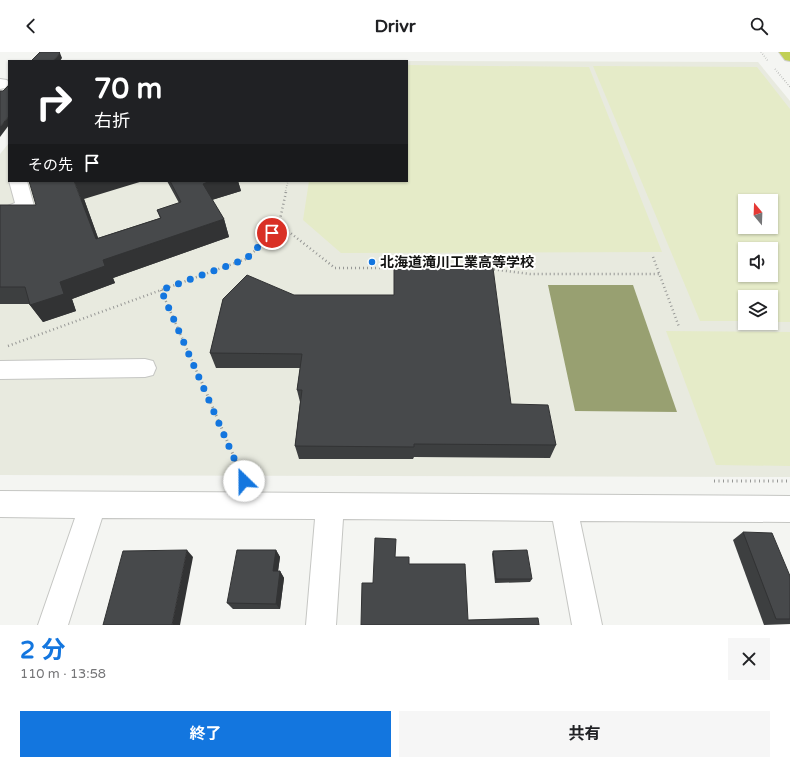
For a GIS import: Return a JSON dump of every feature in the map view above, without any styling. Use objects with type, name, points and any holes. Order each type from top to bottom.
[{"type":"highway","points":[[786,52],[790,56]]},
{"type":"street","points":[[0,215],[25,206],[18,182]]},
{"type":"street","points":[[0,370],[145,368]]},
{"type":"street","points":[[0,504],[790,509]]},
{"type":"street","points":[[53,625],[94,505]]},
{"type":"street","points":[[321,625],[330,506]]},
{"type":"street","points":[[564,507],[587,625]]},
{"type":"path","points":[[7,347],[246,259],[264,242],[279,224],[288,182]]},
{"type":"path","points":[[279,224],[335,268],[405,268]]},
{"type":"path","points":[[652,256],[679,327]]},
{"type":"path","points":[[482,268],[530,274],[659,274]]},
{"type":"path","points":[[161,290],[244,481]]},
{"type":"shaded area","name":"北海道滝川工業高等学校","points":[[408,61],[758,62],[790,101],[790,477],[0,475],[0,154],[8,144],[8,182],[408,182]]},
{"type":"shaded area","points":[[408,65],[589,67],[662,252],[341,253],[303,220],[309,182],[408,182]]},
{"type":"shaded area","points":[[593,66],[757,67],[790,109],[790,322],[778,322],[778,290],[738,290],[738,321],[700,321]]},
{"type":"shaded area","points":[[548,285],[633,285],[677,412],[575,411]]},
{"type":"shaded area","points":[[666,331],[790,332],[790,466],[716,465]]},
{"type":"building","points":[[40,52],[60,53],[54,60],[32,60]]},
{"type":"building","points":[[8,86],[8,117],[0,127],[0,91],[3,91]]},
{"type":"building","points":[[29,182],[74,182],[96,239],[161,218],[157,210],[181,202],[171,182],[208,182],[203,184],[224,219],[103,260],[105,266],[60,282],[64,294],[30,305],[25,287],[0,287],[0,205],[36,205]]},
{"type":"building","points":[[394,268],[493,268],[511,404],[548,405],[556,445],[414,444],[414,447],[295,446],[302,390],[297,390],[302,354],[210,353],[223,299],[247,275],[294,295],[394,295]]},
{"type":"building","points":[[743,532],[772,533],[790,576],[790,619],[776,619]]},
{"type":"building","points":[[375,538],[396,539],[395,557],[409,557],[409,564],[465,564],[468,620],[538,618],[539,625],[361,625],[362,583],[373,583]]},
{"type":"building","points":[[187,550],[172,625],[103,625],[123,551]]},
{"type":"building","points":[[237,550],[276,550],[273,571],[280,571],[276,604],[227,603]]},
{"type":"building","points":[[527,550],[532,579],[496,579],[493,551]]},
{"type":"place","name":"北海道滝川工業高等学校","points":[[372,262]]},
{"type":"route","points":[[244,481],[161,290],[246,259],[272,233]]}]
